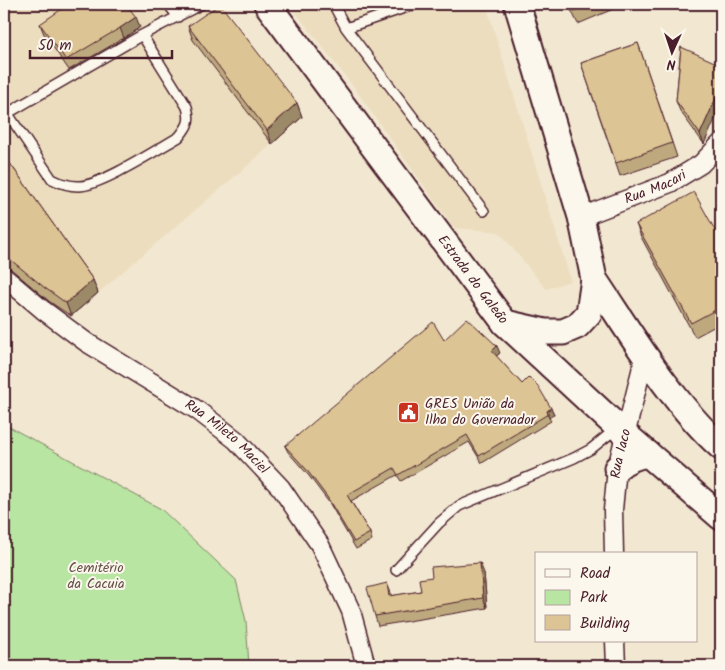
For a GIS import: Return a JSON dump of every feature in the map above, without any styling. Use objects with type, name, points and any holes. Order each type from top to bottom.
[{"type":"main road","name":"Estrada do Galeão","points":[[267,4],[505,323],[621,431],[721,517]]},
{"type":"main road","points":[[505,323],[545,332],[563,332],[577,326],[589,313],[594,279],[581,217],[517,4]]},
{"type":"main road","points":[[594,279],[645,355],[688,412],[721,447]]},
{"type":"main road","points":[[617,468],[624,462],[648,454]]},
{"type":"street","name":"Rua Macari","points":[[581,217],[670,183],[701,164],[721,144]]},
{"type":"street","name":"Rua Mileto Maciel","points":[[4,277],[86,342],[197,410],[236,440],[281,488],[320,545],[351,611],[366,666]]},
{"type":"street","name":"Rua Iaco","points":[[614,552],[613,510],[621,431],[645,355]]},
{"type":"street","points":[[615,642],[616,666]]},
{"type":"lane","points":[[168,4],[178,16]]},
{"type":"lane","points":[[142,35],[187,107],[190,117],[187,127],[179,137],[95,184],[79,186],[63,184],[52,179],[6,111],[142,35],[202,4]]},
{"type":"lane","points":[[333,4],[346,28],[484,211]]},
{"type":"lane","points":[[346,28],[416,4]]},
{"type":"lane","points":[[396,570],[439,523],[459,506],[574,458],[621,431]]},
{"type":"shaded area","points":[[4,4],[215,4],[302,117],[71,316],[10,276],[4,268]]},
{"type":"shaded area","points":[[289,4],[486,4],[571,281],[546,289],[499,232],[454,228],[352,85]]},
{"type":"green space","name":"Cemitério da Cacuia","points":[[4,424],[161,509],[236,580],[246,621],[249,666],[4,666]]},
{"type":"building","points":[[69,4],[126,4],[136,17],[66,60],[40,24]]},
{"type":"building","points":[[220,4],[297,103],[267,130],[188,26]]},
{"type":"building","points":[[570,4],[589,4],[574,11]]},
{"type":"building","points":[[638,43],[672,143],[616,163],[581,63]]},
{"type":"building","points":[[681,47],[721,65],[721,87],[700,134],[676,101]]},
{"type":"building","points":[[4,155],[93,280],[66,303],[4,255]]},
{"type":"building","points":[[694,192],[721,241],[721,307],[691,323],[636,224]]},
{"type":"building","points":[[467,318],[497,346],[492,351],[522,384],[529,377],[538,386],[551,408],[547,411],[548,414],[479,456],[467,435],[398,475],[394,468],[347,495],[370,533],[354,542],[327,497],[306,469],[285,446],[433,322],[444,340]]},
{"type":"building","points":[[480,563],[483,598],[375,616],[367,588],[387,583],[389,596],[421,591],[419,579],[432,577],[431,567]]},
{"type":"place","name":"GRES União da Ilha do Governador","points":[[409,412]]}]
